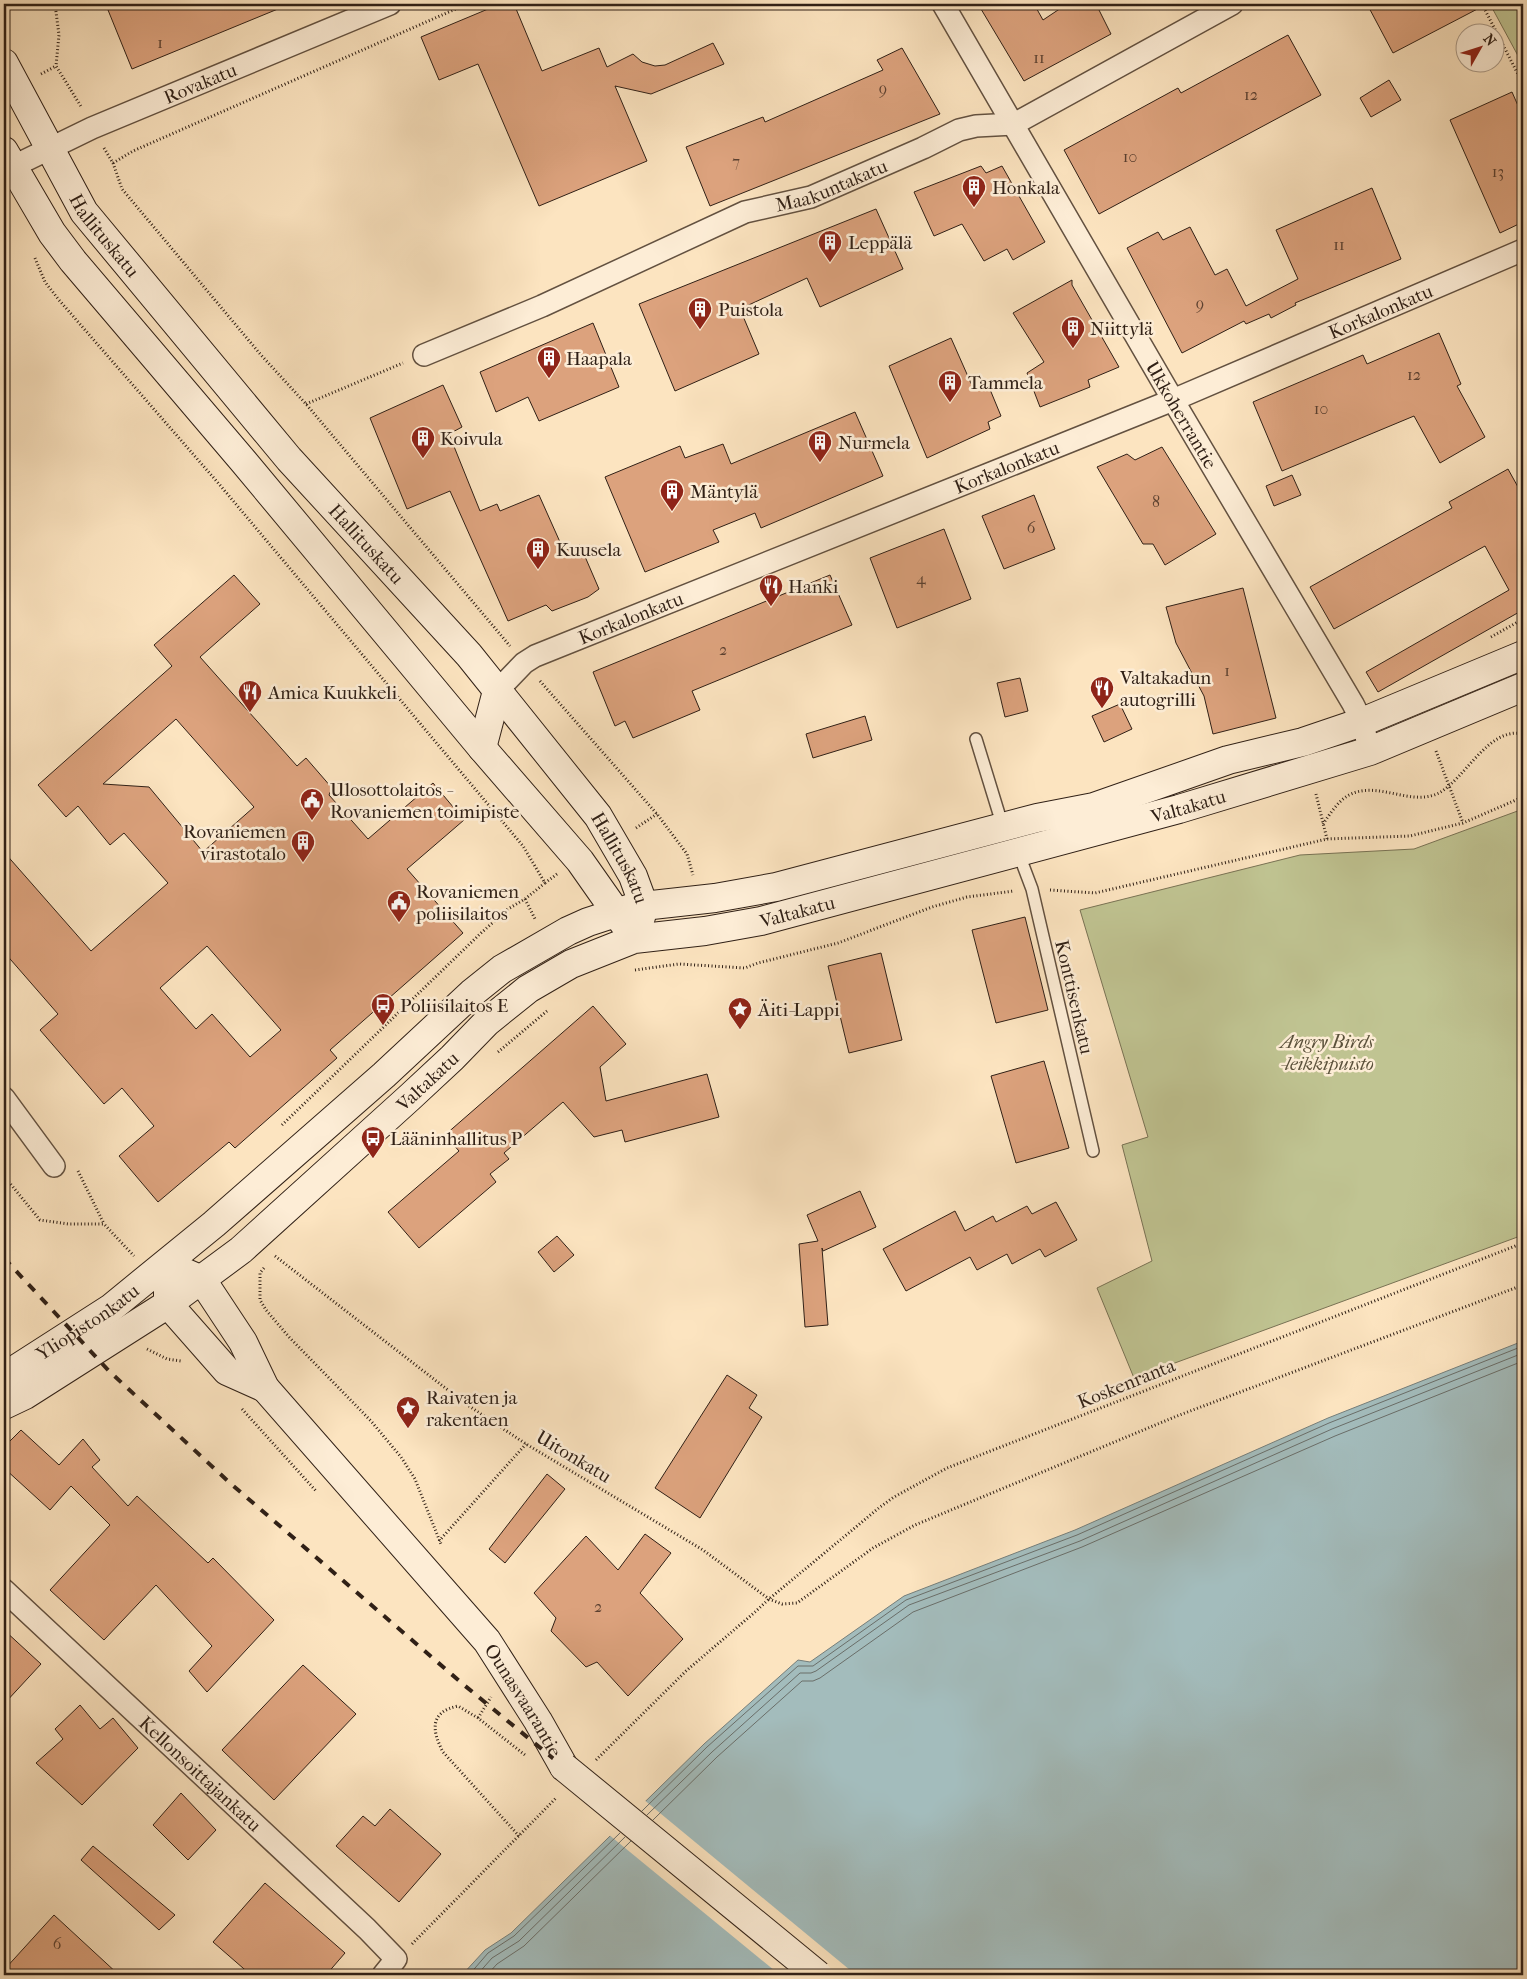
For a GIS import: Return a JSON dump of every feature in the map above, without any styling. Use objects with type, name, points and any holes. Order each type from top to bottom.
[{"type":"street","name":"Rovakatu","points":[[8,159],[49,148],[92,128],[390,4]]},
{"type":"street","name":"Ukkoherrantie","points":[[943,4],[1173,400],[1353,704],[1362,722],[1370,751]]},
{"type":"street","name":"Maakuntakatu","points":[[424,355],[551,302],[745,212],[811,197],[923,148],[959,130],[976,126],[1014,124],[1232,4]]},
{"type":"street","name":"Hallituskatu","points":[[4,63],[84,212],[289,459],[469,655],[598,816],[633,876],[644,906],[634,940]]},
{"type":"street","name":"Hallituskatu","points":[[8,159],[52,233],[73,261],[244,462],[482,748],[580,861],[617,912],[634,940]]},
{"type":"street","name":"Korkalonkatu","points":[[497,691],[524,663],[554,649],[1173,400],[1523,250]]},
{"type":"street","points":[[258,422],[244,462],[289,459]]},
{"type":"street","name":"Valtakatu","points":[[167,1264],[384,1075],[436,1025],[494,975],[568,931],[617,912],[644,906],[715,898],[776,887],[1037,818],[1094,808],[1228,760],[1303,742],[1362,722],[1523,655]]},
{"type":"street","name":"Valtakatu","points":[[168,1304],[241,1250],[373,1131],[506,1006],[528,989],[560,969],[634,940],[705,931],[760,921],[1179,809],[1370,751],[1523,687]]},
{"type":"street","points":[[482,748],[497,691]]},
{"type":"street","points":[[4,1098],[64,1165]]},
{"type":"street","points":[[168,1304],[167,1264],[202,1280]]},
{"type":"street","name":"Yliopistonkatu","points":[[4,1375],[111,1308],[167,1264]]},
{"type":"street","name":"Ounasvaarantie","points":[[202,1280],[244,1342],[265,1388],[488,1641],[538,1721],[564,1768],[818,1975]]},
{"type":"street","name":"Yliopistonkatu","points":[[4,1405],[25,1395],[168,1304]]},
{"type":"street","name":"Ounasvaarantie","points":[[168,1304],[228,1371],[265,1388]]},
{"type":"street","name":"Kellonsoittajankatu","points":[[4,1590],[367,1929],[390,1967]]},
{"type":"lane","points":[[976,739],[1003,827]]},
{"type":"lane","name":"Konttisenkatu","points":[[1018,852],[1032,890],[1094,1151]]},
{"type":"path","points":[[55,4],[59,35],[56,66],[81,106]]},
{"type":"path","name":"Rovakatu","points":[[306,404],[261,355],[122,189],[113,163],[133,151],[467,4]]},
{"type":"path","points":[[1482,4],[1523,84]]},
{"type":"path","points":[[35,77],[56,66]]},
{"type":"path","points":[[33,254],[45,282],[59,300],[219,484],[523,846],[545,883],[525,899],[508,909],[481,933],[277,1130]]},
{"type":"path","points":[[424,355],[306,404],[524,663],[656,814],[687,854],[695,881]]},
{"type":"path","points":[[1323,824],[1340,803],[1348,796],[1359,792],[1372,790],[1416,798],[1429,797],[1449,786],[1482,751],[1500,737],[1517,732],[1523,734]]},
{"type":"path","points":[[1433,744],[1463,823]]},
{"type":"path","points":[[1315,792],[1327,839]]},
{"type":"path","points":[[628,972],[679,964],[745,968],[838,943],[932,907],[967,897],[1032,890],[1095,893],[1327,839],[1410,836],[1463,823],[1523,797]]},
{"type":"path","points":[[497,1053],[550,1010]]},
{"type":"path","points":[[64,1165],[104,1224],[135,1257]]},
{"type":"path","points":[[4,1176],[40,1220],[68,1224],[104,1224]]},
{"type":"path","name":"Koskenranta","points":[[768,1599],[894,1496],[942,1471],[1523,1243]]},
{"type":"path","name":"Uitonkatu","points":[[282,1249],[275,1256],[466,1404],[526,1444],[703,1550],[768,1599]]},
{"type":"path","points":[[260,1273],[260,1300],[266,1310],[289,1337],[371,1421],[401,1457],[415,1479],[439,1541],[444,1548]]},
{"type":"path","points":[[768,1599],[782,1604],[797,1603],[873,1548],[914,1524],[1177,1416],[1523,1285]]},
{"type":"path","points":[[144,1348],[167,1359],[182,1361]]},
{"type":"path","points":[[241,1409],[321,1496]]},
{"type":"path","points":[[439,1541],[526,1444]]},
{"type":"path","points":[[478,1718],[491,1698],[490,1692]]},
{"type":"path","points":[[519,1836],[443,1752],[435,1737],[438,1716],[447,1708],[458,1706],[478,1718],[531,1760]]},
{"type":"green space","points":[[1490,4],[1523,4],[1523,65],[1504,30],[1504,22],[1500,22]]},
{"type":"green space","name":"Angry Birds -leikkipuisto","points":[[1523,809],[1523,1235],[1134,1378],[1097,1288],[1152,1261],[1122,1145],[1148,1137],[1080,910],[1300,855],[1414,849]]},
{"type":"water","points":[[1523,1341],[1523,1975],[462,1975],[485,1950],[511,1933],[704,1744],[798,1660],[810,1662],[904,1596],[1075,1530],[1328,1418]]},
{"type":"pier","points":[[643,1799],[856,1975],[780,1975],[608,1834]]},
{"type":"building","points":[[124,4],[290,4],[132,69],[108,10]]},
{"type":"building","points":[[500,4],[514,4],[542,71],[599,48],[607,67],[633,54],[642,62],[655,66],[665,65],[713,43],[724,64],[651,94],[615,86],[647,161],[539,206],[478,64],[439,80],[421,37]]},
{"type":"building","points":[[978,4],[1034,4],[1043,20],[1067,4],[1096,4],[1111,34],[1024,81]]},
{"type":"building","points":[[1367,4],[1487,4],[1393,53]]},
{"type":"building","points":[[1288,35],[1321,95],[1099,214],[1064,150],[1178,88],[1181,93]]},
{"type":"building","points":[[902,48],[940,114],[710,206],[686,147],[763,117],[765,122],[883,70],[877,60]]},
{"type":"building","points":[[1389,80],[1401,100],[1371,117],[1360,98]]},
{"type":"building","points":[[1512,92],[1523,117],[1523,222],[1500,233],[1450,120]]},
{"type":"building","name":"Honkala","points":[[981,166],[986,173],[1002,166],[1045,242],[1013,260],[1007,249],[984,261],[962,224],[934,236],[914,192]]},
{"type":"building","points":[[1372,188],[1401,259],[1295,303],[1296,305],[1271,318],[1269,314],[1246,324],[1244,321],[1182,353],[1127,248],[1158,232],[1163,240],[1190,227],[1215,275],[1227,269],[1246,306],[1298,279],[1276,230]]},
{"type":"building","points":[[876,209],[903,269],[820,307],[807,278],[740,309],[759,354],[675,391],[639,304]]},
{"type":"building","name":"Niittylä","points":[[1072,280],[1072,285],[1119,367],[1088,380],[1090,387],[1040,407],[1027,373],[1044,362],[1013,313]]},
{"type":"building","name":"Haapala","points":[[593,323],[619,387],[539,421],[528,397],[496,412],[480,372]]},
{"type":"building","points":[[1439,333],[1461,384],[1457,386],[1485,437],[1440,463],[1414,416],[1282,471],[1253,402],[1363,355],[1367,364]]},
{"type":"building","name":"Tammela","points":[[951,338],[974,390],[989,387],[1001,416],[988,422],[990,429],[927,458],[889,366]]},
{"type":"building","points":[[443,385],[462,427],[449,434],[480,511],[497,504],[500,511],[539,495],[564,551],[580,545],[599,589],[588,597],[552,611],[546,605],[508,621],[450,491],[407,509],[370,418]]},
{"type":"building","points":[[855,412],[883,476],[761,528],[755,513],[713,530],[719,542],[645,572],[605,477],[680,446],[685,458],[723,444],[731,464]]},
{"type":"building","points":[[1162,447],[1216,534],[1165,565],[1153,544],[1143,544],[1097,467],[1127,454],[1135,460]]},
{"type":"building","points":[[1508,469],[1523,496],[1523,615],[1521,611],[1378,692],[1366,672],[1509,590],[1485,546],[1334,629],[1310,587],[1452,508],[1449,502]]},
{"type":"building","points":[[1292,475],[1301,495],[1274,506],[1266,486]]},
{"type":"building","points":[[1034,495],[1055,549],[1004,569],[982,516]]},
{"type":"building","points":[[944,529],[971,599],[897,628],[870,558]]},
{"type":"building","name":"Rovaniemen virastotalo","points":[[234,575],[260,604],[200,657],[297,766],[306,758],[332,788],[329,795],[368,839],[433,783],[464,820],[407,869],[463,933],[330,1050],[337,1058],[235,1148],[229,1142],[158,1202],[119,1156],[154,1126],[122,1088],[104,1104],[40,1030],[58,1014],[4,952],[4,852],[91,951],[168,883],[124,833],[110,845],[78,806],[66,817],[38,785],[172,666],[154,645]],"holes":[[[176,719],[254,807],[203,852],[149,787],[103,784]],[[207,946],[281,1030],[250,1057],[212,1014],[196,1029],[160,988]]]},
{"type":"building","points":[[830,575],[852,625],[692,691],[700,710],[633,738],[625,721],[615,726],[593,672]]},
{"type":"building","points":[[1243,588],[1276,718],[1213,734],[1204,696],[1176,643],[1166,607]]},
{"type":"building","points":[[1020,678],[1028,711],[1005,717],[997,683]]},
{"type":"building","points":[[1120,704],[1132,729],[1104,742],[1092,716]]},
{"type":"building","points":[[865,716],[872,740],[813,758],[806,734]]},
{"type":"building","points":[[1025,917],[1048,1010],[996,1023],[972,930]]},
{"type":"building","points":[[881,953],[902,1040],[849,1053],[828,966]]},
{"type":"building","points":[[593,1006],[626,1044],[600,1067],[606,1101],[707,1074],[719,1117],[625,1142],[622,1130],[594,1137],[563,1102],[504,1153],[509,1159],[490,1174],[496,1182],[419,1248],[388,1212],[459,1151],[445,1135]]},
{"type":"building","points":[[1044,1061],[1069,1148],[1016,1163],[991,1076]]},
{"type":"building","points":[[860,1191],[876,1227],[823,1251],[822,1248],[828,1325],[805,1327],[799,1244],[818,1241],[807,1215]]},
{"type":"building","points":[[1056,1202],[1077,1240],[1045,1257],[1040,1249],[1012,1264],[1007,1254],[977,1270],[970,1257],[906,1291],[883,1249],[955,1211],[965,1231],[993,1216],[996,1222],[1027,1206],[1032,1214]]},
{"type":"building","points":[[557,1236],[574,1255],[554,1272],[538,1252]]},
{"type":"building","points":[[727,1375],[757,1395],[749,1408],[762,1417],[700,1518],[655,1488]]},
{"type":"building","points":[[21,1430],[59,1465],[83,1439],[100,1460],[92,1467],[128,1506],[137,1496],[208,1563],[213,1558],[274,1620],[207,1692],[189,1671],[212,1646],[156,1585],[104,1640],[50,1590],[110,1525],[71,1486],[50,1510],[4,1468],[4,1447]]},
{"type":"building","points":[[547,1474],[565,1489],[505,1563],[489,1549]]},
{"type":"building","points":[[645,1534],[671,1553],[640,1593],[683,1639],[628,1696],[597,1662],[586,1667],[551,1631],[556,1618],[534,1593],[586,1536],[618,1570]]},
{"type":"building","points":[[4,1630],[41,1664],[4,1704]]},
{"type":"building","points":[[303,1665],[356,1714],[274,1800],[222,1750]]},
{"type":"building","points":[[80,1705],[100,1729],[113,1718],[138,1748],[82,1805],[36,1763],[63,1739],[55,1729]]},
{"type":"building","points":[[181,1793],[216,1830],[188,1860],[153,1825]]},
{"type":"building","points":[[390,1809],[441,1854],[399,1902],[336,1846],[363,1816],[375,1826]]},
{"type":"building","points":[[93,1846],[175,1915],[159,1930],[81,1860]]},
{"type":"building","points":[[265,1883],[345,1953],[326,1975],[251,1975],[213,1942]]},
{"type":"building","points":[[54,1915],[119,1975],[4,1975],[4,1970]]},
{"type":"railway","points":[[4,1258],[109,1371],[230,1483],[464,1685],[816,1975]]},
{"type":"place","name":"Honkala","points":[[974,208]]},
{"type":"place","name":"Leppälä","points":[[830,263]]},
{"type":"place","name":"Puistola","points":[[700,330]]},
{"type":"place","name":"Niittylä","points":[[1073,349]]},
{"type":"place","name":"Haapala","points":[[549,379]]},
{"type":"place","name":"Tammela","points":[[950,403]]},
{"type":"place","name":"Koivula","points":[[423,459]]},
{"type":"place","name":"Nurmela","points":[[820,463]]},
{"type":"place","name":"Mäntylä","points":[[672,512]]},
{"type":"place","name":"Kuusela","points":[[538,570]]},
{"type":"place","name":"Hanki","points":[[771,607]]},
{"type":"place","name":"Valtakadun autogrilli","points":[[1102,709]]},
{"type":"place","name":"Amica Kuukkeli","points":[[250,713]]},
{"type":"place","name":"Ulosottolaitos - Rovaniemen toimipiste","points":[[312,821]]},
{"type":"place","name":"Rovaniemen virastotalo","points":[[303,863]]},
{"type":"place","name":"Rovaniemen poliisilaitos","points":[[399,923]]},
{"type":"place","name":"Poliisilaitos E","points":[[383,1026]]},
{"type":"place","name":"Äiti-Lappi","points":[[740,1030]]},
{"type":"place","name":"Lääninhallitus P","points":[[373,1159]]},
{"type":"place","name":"Raivaten ja rakentaen","points":[[408,1429]]}]
